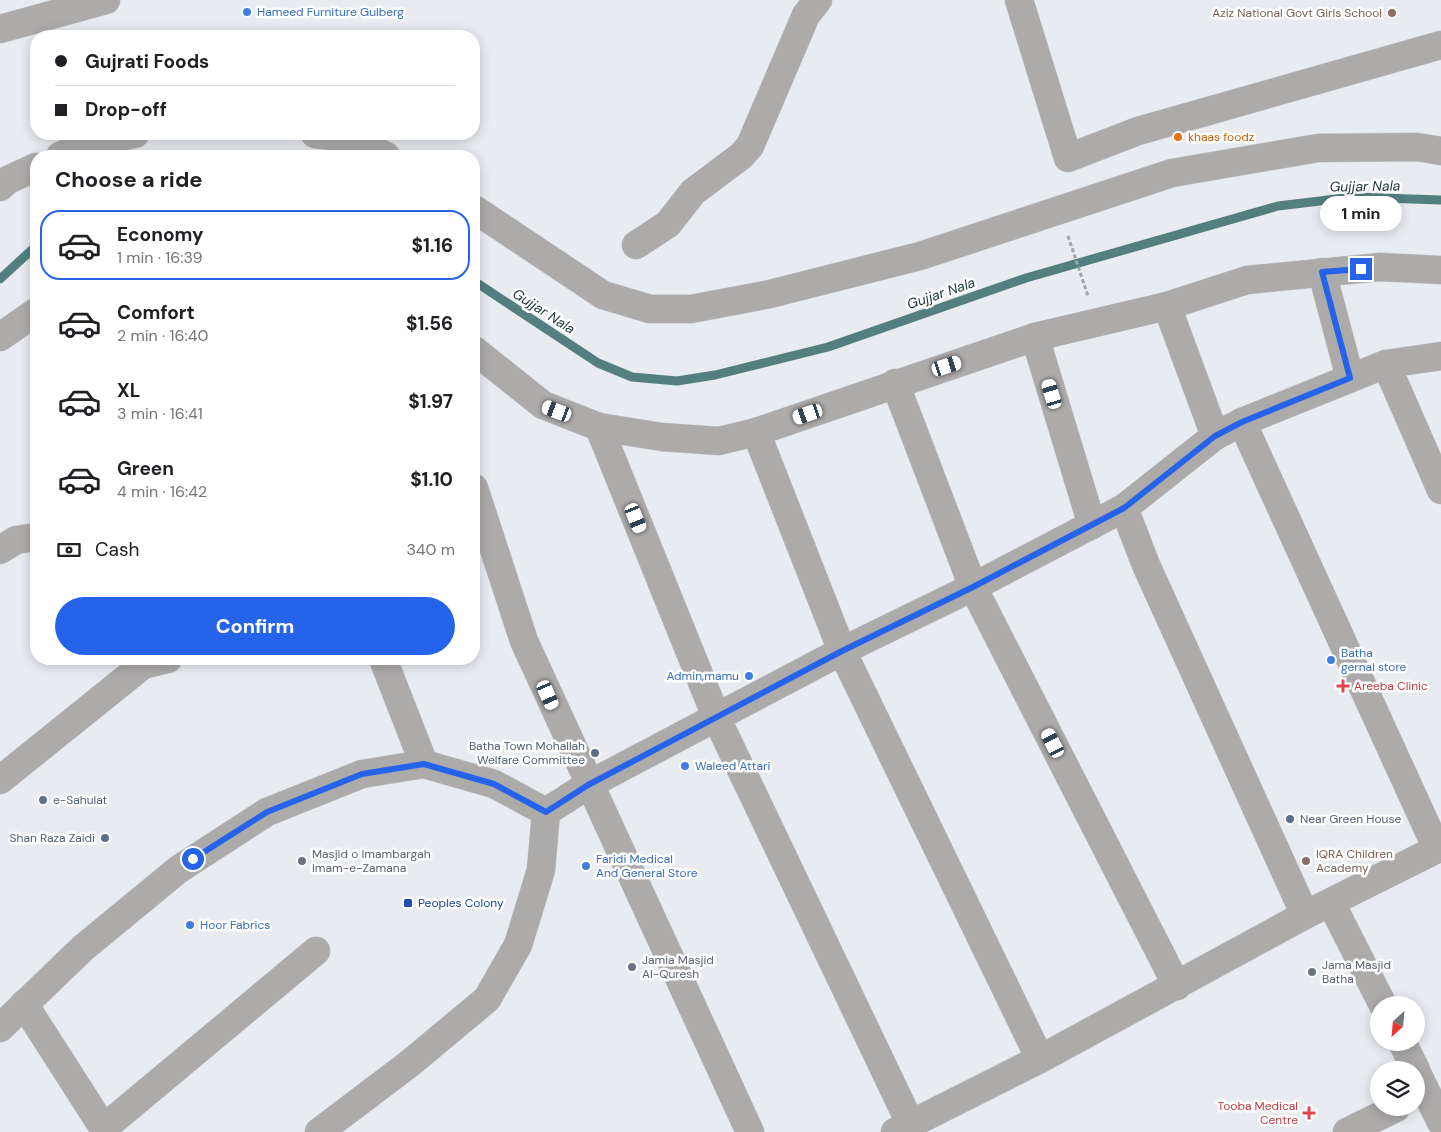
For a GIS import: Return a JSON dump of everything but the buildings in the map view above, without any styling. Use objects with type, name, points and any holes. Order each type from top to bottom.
[{"type":"street","points":[[0,29],[33,10],[106,0]]},
{"type":"street","points":[[636,244],[668,224],[692,192],[741,156],[750,146],[806,14],[818,0]]},
{"type":"street","points":[[1019,0],[1068,158],[1138,131],[1441,45]]},
{"type":"street","points":[[73,150],[91,142],[102,140]]},
{"type":"street","points":[[354,140],[374,150]]},
{"type":"street","points":[[480,214],[602,295],[650,309],[691,309],[770,294],[920,256],[1172,172],[1318,148],[1417,147],[1441,151]]},
{"type":"street","points":[[0,187],[8,180],[30,170]]},
{"type":"street","points":[[480,355],[543,405],[599,427],[662,438],[720,441],[756,432],[895,383],[1035,337],[1167,306],[1247,280],[1380,267],[1441,270]]},
{"type":"street","points":[[1322,272],[1350,378]]},
{"type":"street","points":[[1167,306],[1215,436]]},
{"type":"street","points":[[0,336],[30,316]]},
{"type":"street","points":[[1035,337],[1092,525]]},
{"type":"street","points":[[546,812],[588,785],[717,719],[842,651],[973,587],[1124,508],[1215,436],[1242,422],[1386,364],[1441,356]]},
{"type":"street","points":[[1386,364],[1441,490]]},
{"type":"street","points":[[895,383],[973,587],[1177,986]]},
{"type":"street","points":[[599,427],[717,719],[903,1129],[1040,1059],[1305,915],[1439,848],[1242,422]]},
{"type":"street","points":[[756,432],[842,651],[1040,1059]]},
{"type":"street","points":[[480,506],[524,641],[588,785],[750,1132]]},
{"type":"street","points":[[1124,508],[1146,565],[1305,915]]},
{"type":"street","points":[[0,550],[16,540],[30,538]]},
{"type":"street","points":[[0,780],[143,665]]},
{"type":"street","points":[[385,665],[424,764]]},
{"type":"street","points":[[0,1028],[83,948],[178,869],[267,812],[362,774],[424,764],[494,784],[546,812]]},
{"type":"street","points":[[318,1132],[410,1064],[487,999],[518,945],[541,870],[546,812]]},
{"type":"street","points":[[1332,903],[1378,996]]},
{"type":"street","points":[[24,1004],[105,1130],[316,951]]},
{"type":"street","points":[[1425,1087],[1441,1122]]},
{"type":"street","points":[[1347,1132],[1380,1116]]},
{"type":"path","points":[[1066,230],[1085,286]]},
{"type":"waterway","name":"Gujjar Nala","points":[[480,285],[598,363],[632,377],[677,381],[715,375],[828,347],[1026,278],[1278,206],[1353,197],[1441,200]]},
{"type":"waterway","name":"Gujjar Nala","points":[[0,279],[30,252]]},
{"type":"place","name":"Hameed Furniture Gulberg","points":[[247,12]]},
{"type":"place","name":"Aziz National Govt Girls School","points":[[1392,13]]},
{"type":"place","name":"khaas foodz","points":[[1178,137]]},
{"type":"place","name":"Batha gernal store","points":[[1331,660]]},
{"type":"place","name":"Admin,mamu","points":[[749,676]]},
{"type":"place","name":"Areeba Clinic","points":[[1343,686]]},
{"type":"place","name":"Batha Town Mohallah Welfare Committee","points":[[595,753]]},
{"type":"place","name":"Waleed Attari","points":[[685,766]]},
{"type":"place","name":"e-Sahulat","points":[[43,800]]},
{"type":"place","name":"Near Green House","points":[[1290,819]]},
{"type":"place","name":"Shan Raza Zaidi","points":[[105,838]]},
{"type":"place","name":"Masjid o Imambargah Imam-e-Zamana","points":[[302,861]]},
{"type":"place","name":"IQRA Children Academy","points":[[1306,861]]},
{"type":"place","name":"Faridi Medical And General Store","points":[[586,866]]},
{"type":"place","name":"Peoples Colony","points":[[408,903]]},
{"type":"place","name":"Hoor Fabrics","points":[[190,925]]},
{"type":"place","name":"Jamia Masjid Al-Quresh","points":[[632,967]]},
{"type":"place","name":"Jama Masjid Batha","points":[[1312,972]]},
{"type":"place","name":"Tooba Medical Centre","points":[[1309,1113]]},
{"type":"route","points":[[193,859],[267,812],[362,774],[424,764],[494,784],[546,812],[588,785],[717,719],[842,651],[973,587],[1124,508],[1215,436],[1242,422],[1350,378],[1322,272],[1361,269]]}]
